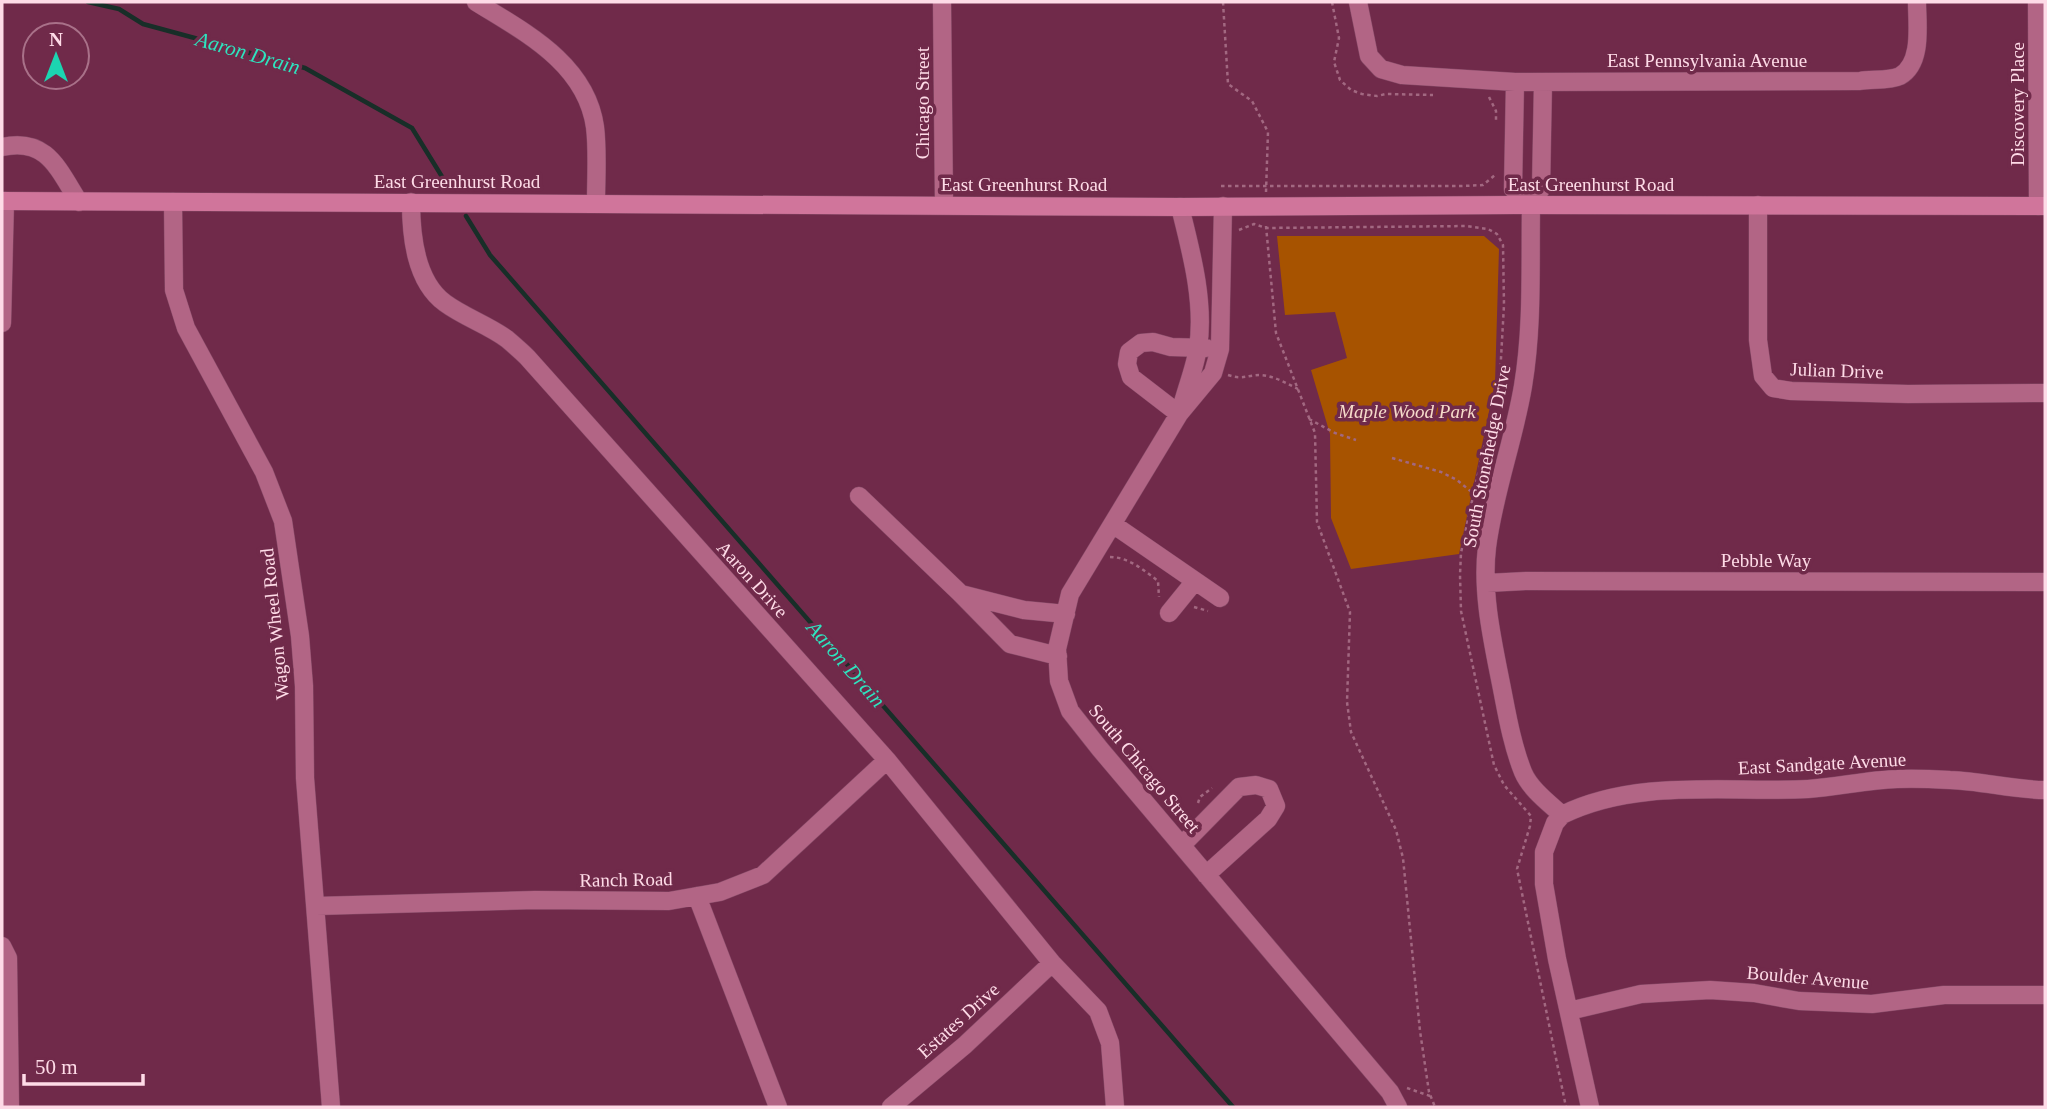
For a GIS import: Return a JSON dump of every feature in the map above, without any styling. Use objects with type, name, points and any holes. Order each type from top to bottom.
[{"type":"main road","name":"East Greenhurst Road","points":[[3,201],[1180,207],[2042,206]]},
{"type":"street","points":[[476,2],[540,42],[577,80],[590,104],[595,128],[596,203]]},
{"type":"street","name":"Chicago Street","points":[[942,2],[944,205]]},
{"type":"street","name":"East Pennsylvania Avenue","points":[[1358,2],[1369,56],[1381,69],[1402,75],[1515,82],[1860,80],[1899,76],[1913,63],[1917,40],[1917,2]]},
{"type":"street","name":"Discovery Place","points":[[2037,2],[2042,206]]},
{"type":"street","points":[[1515,82],[1513,189],[1531,205]]},
{"type":"street","name":"South Stonehedge Drive","points":[[1543,82],[1541,189],[1531,205],[1529,329],[1523,384],[1513,436],[1497,491],[1487,549],[1487,583],[1493,643],[1509,725],[1524,774],[1539,794],[1562,815]]},
{"type":"street","points":[[2,147],[19,143],[37,148],[54,163],[79,202]]},
{"type":"street","points":[[2,323],[3,201]]},
{"type":"street","name":"Wagon Wheel Road","points":[[173,202],[174,290],[186,328],[264,472],[283,521],[300,636],[306,778],[331,1107]]},
{"type":"street","name":"Aaron Drive","points":[[411,202],[411,234],[428,284],[443,301],[506,338],[527,357],[887,760],[1052,963],[1098,1011],[1110,1043],[1115,1107]]},
{"type":"street","name":"Julian Drive","points":[[1758,205],[1758,340],[1763,376],[1773,388],[1791,391],[1895,394],[2045,393]]},
{"type":"street","name":"South Chicago Street","points":[[1223,206],[1220,349],[1213,373],[1179,414],[1070,594],[1058,656],[1059,681],[1070,711],[1390,1092],[1398,1107]]},
{"type":"street","name":"South Chicago Street","points":[[1179,414],[1198,348],[1199,319],[1194,273],[1180,207]]},
{"type":"street","points":[[1179,414],[1131,377],[1127,364],[1129,352],[1141,343],[1220,349]]},
{"type":"street","points":[[859,496],[1010,644],[1058,656]]},
{"type":"street","points":[[1114,525],[1195,581],[1218,606]]},
{"type":"street","points":[[1163,608],[1195,581]]},
{"type":"street","name":"Pebble Way","points":[[1487,583],[2045,582]]},
{"type":"street","points":[[961,594],[1024,610],[1066,614]]},
{"type":"street","name":"Ranch Road","points":[[316,906],[535,900],[669,901],[720,892],[763,875],[887,760]]},
{"type":"street","name":"East Sandgate Avenue","points":[[1562,815],[1587,803],[1618,796],[1674,790],[1809,789],[1898,779],[1954,780],[2021,790],[2045,790]]},
{"type":"street","points":[[1182,845],[1239,787],[1256,785],[1269,789],[1276,806],[1268,819],[1206,875]]},
{"type":"street","points":[[1562,815],[1555,823],[1544,852],[1544,884],[1590,1107]]},
{"type":"street","points":[[697,896],[778,1107]]},
{"type":"street","points":[[2,946],[8,958],[10,1107]]},
{"type":"street","name":"Estates Drive","points":[[891,1107],[965,1045],[1052,963]]},
{"type":"street","name":"Boulder Avenue","points":[[1569,1011],[1641,994],[1710,990],[1754,993],[1799,1001],[1872,1004],[1944,995],[2045,995]]},
{"type":"path","points":[[1223,2],[1228,84],[1252,101],[1268,132],[1266,228],[1276,333],[1315,433],[1317,522],[1350,612],[1347,702],[1351,732],[1396,830],[1404,858],[1420,1031],[1430,1096],[1436,1107]]},
{"type":"path","points":[[1332,2],[1339,38],[1334,62],[1340,80],[1345,85],[1351,90],[1377,96],[1436,95]]},
{"type":"path","points":[[1481,96],[1489,97],[1496,111],[1496,122]]},
{"type":"path","points":[[1221,186],[1462,186],[1483,184],[1498,173]]},
{"type":"path","points":[[1235,232],[1254,224],[1266,228],[1467,226],[1488,229],[1497,234],[1503,245],[1501,367],[1461,553],[1461,611],[1494,765],[1504,785],[1531,816],[1517,869],[1566,1107]]},
{"type":"path","points":[[1213,373],[1222,372],[1239,379],[1262,375],[1298,389]]},
{"type":"path","points":[[1309,419],[1335,433],[1356,440]]},
{"type":"path","points":[[1392,458],[1441,472],[1457,480],[1475,495]]},
{"type":"path","points":[[1107,557],[1119,557],[1144,570],[1157,581],[1163,608]]},
{"type":"path","points":[[1194,607],[1218,606]]},
{"type":"path","points":[[1196,811],[1200,797],[1214,787]]},
{"type":"path","points":[[1398,1088],[1413,1088],[1430,1096]]},
{"type":"green space","name":"Maple Wood Park","points":[[1277,236],[1484,236],[1499,249],[1495,383],[1459,554],[1351,569],[1331,518],[1330,434],[1311,370],[1347,358],[1335,312],[1285,315]]},
{"type":"waterway","name":"Aaron Drain","points":[[88,2],[119,9],[143,24],[305,68],[412,128],[449,188]]},
{"type":"waterway","name":"Aaron Drain","points":[[466,216],[490,255],[1233,1107]]}]
